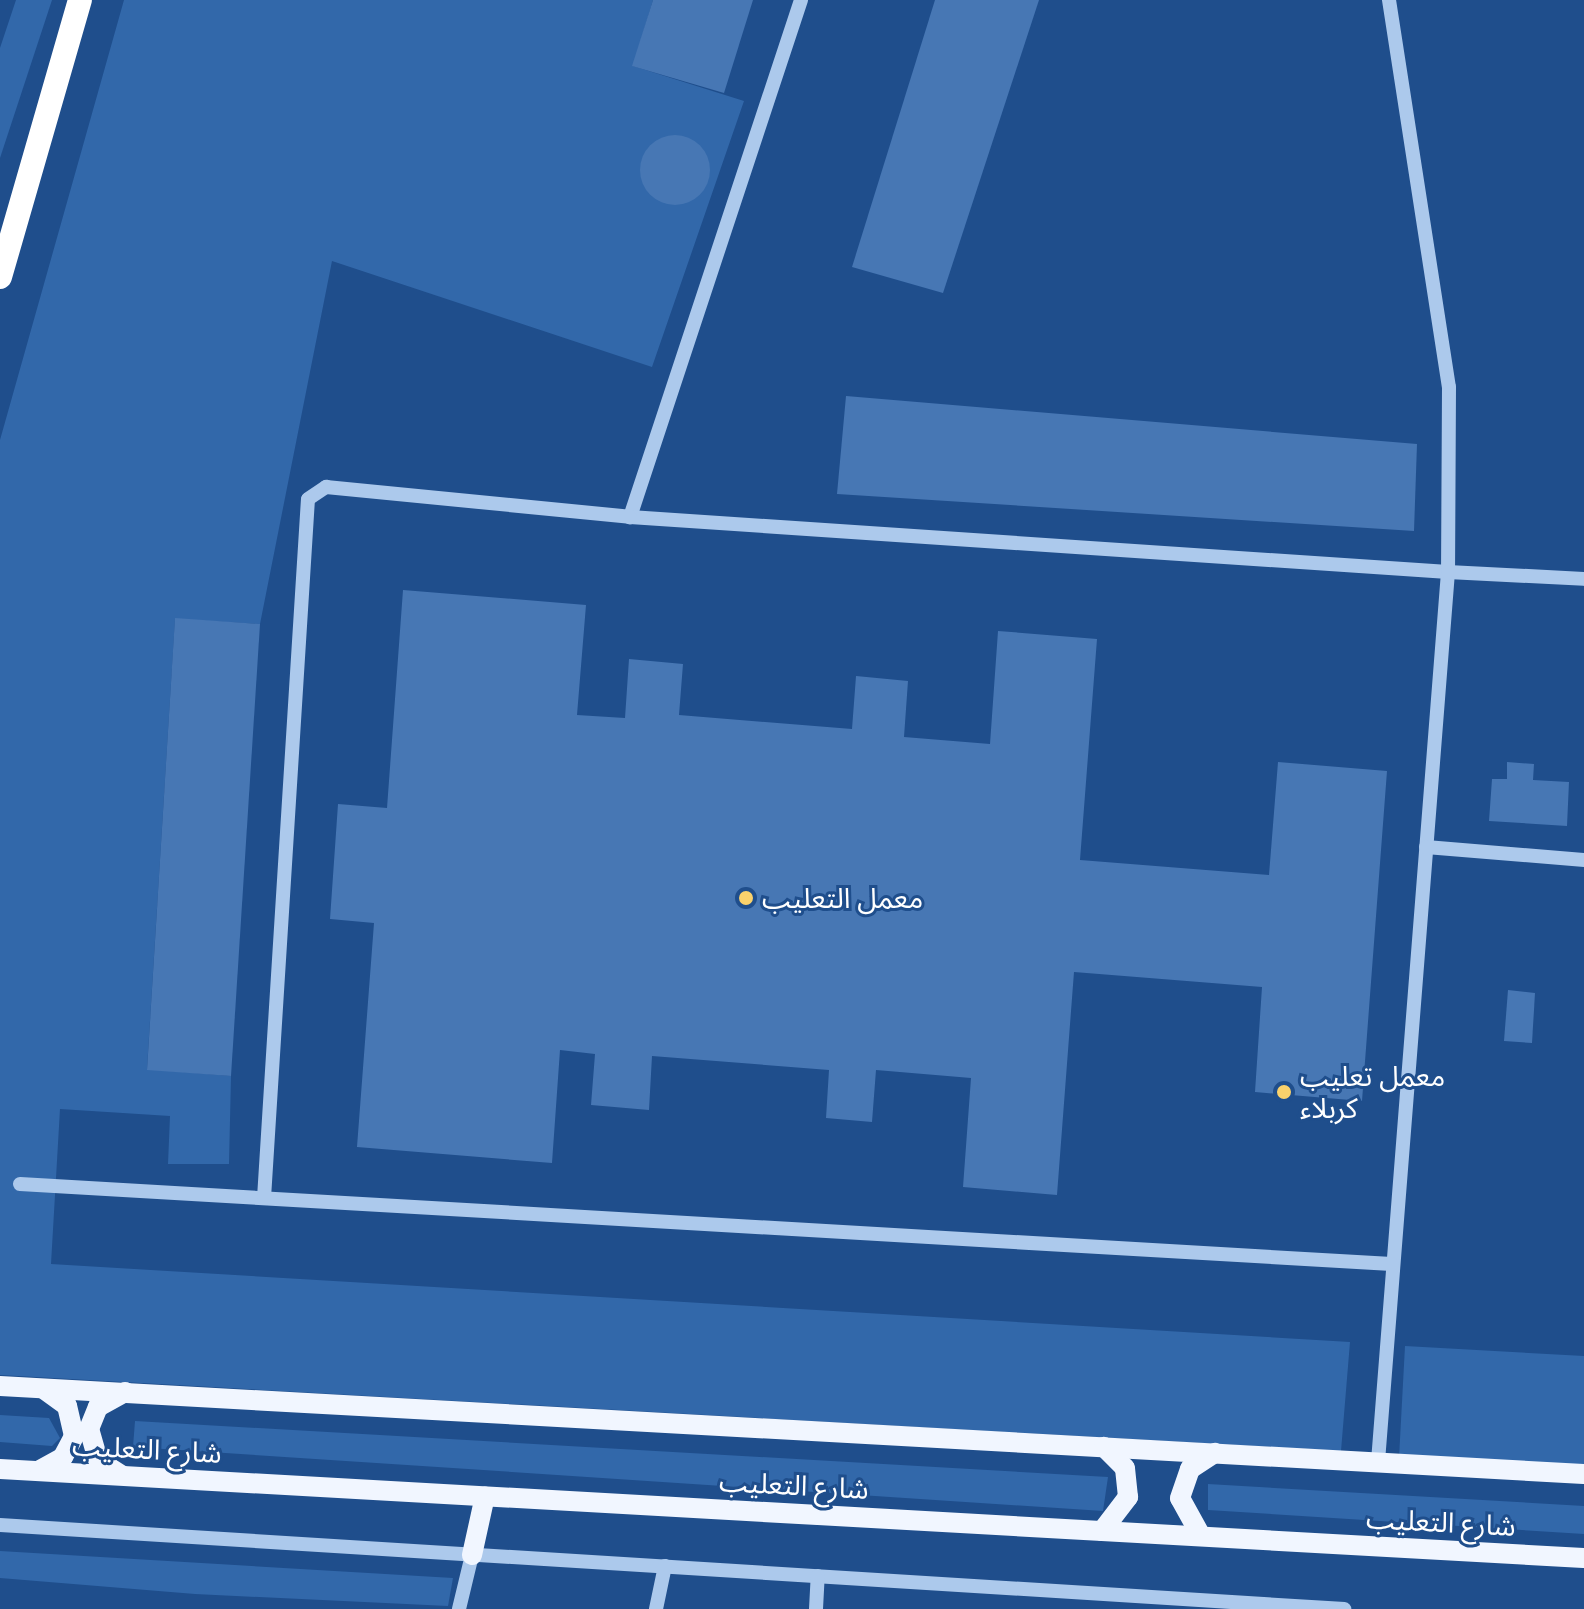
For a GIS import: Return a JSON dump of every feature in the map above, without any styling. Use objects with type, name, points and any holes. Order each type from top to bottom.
[{"type":"highway","points":[[0,277],[80,0]]},
{"type":"main road","name":"شارع التعليب","points":[[0,1386],[1584,1474]]},
{"type":"main road","points":[[36,1471],[58,1463],[74,1436],[67,1406],[42,1388]]},
{"type":"main road","points":[[125,1392],[98,1407],[89,1429],[98,1460],[126,1476]]},
{"type":"main road","points":[[1102,1531],[1128,1497],[1125,1468],[1104,1447]]},
{"type":"main road","points":[[1201,1536],[1180,1498],[1190,1469],[1215,1453]]},
{"type":"main road","name":"شارع التعليب","points":[[0,1469],[1584,1558]]},
{"type":"main road","points":[[472,1555],[485,1496]]},
{"type":"street","points":[[630,517],[801,0]]},
{"type":"street","points":[[1378,1462],[1448,572],[1449,387],[1389,0]]},
{"type":"street","points":[[264,1198],[308,499],[326,487],[630,517],[1584,579]]},
{"type":"street","points":[[1426,847],[1584,860]]},
{"type":"street","points":[[20,1184],[1392,1264]]},
{"type":"street","points":[[0,1525],[818,1576],[1151,1603],[1344,1609]]},
{"type":"street","points":[[459,1609],[472,1555]]},
{"type":"street","points":[[656,1609],[665,1566]]},
{"type":"street","points":[[816,1609],[818,1576]]},
{"type":"shaded area","points":[[16,0],[52,0],[0,158],[0,48]]},
{"type":"shaded area","points":[[124,0],[653,0],[633,66],[744,101],[652,367],[332,261],[260,624],[175,619],[147,1069],[231,1076],[229,1164],[168,1164],[170,1116],[60,1109],[51,1264],[1350,1342],[1341,1451],[0,1375],[0,440]]},
{"type":"shaded area","points":[[1405,1346],[1584,1356],[1584,1468],[1399,1458]]},
{"type":"shaded area","points":[[0,1415],[49,1418],[60,1438],[52,1446],[0,1442]]},
{"type":"shaded area","points":[[135,1421],[1108,1477],[1103,1511],[133,1447]]},
{"type":"shaded area","points":[[1208,1484],[1584,1506],[1584,1534],[1208,1510]]},
{"type":"shaded area","points":[[0,1551],[453,1578],[448,1606],[195,1594],[0,1578]]},
{"type":"building","points":[[653,0],[753,0],[724,93],[632,66]]},
{"type":"building","points":[[935,0],[1039,0],[943,293],[852,267]]},
{"type":"building","points":[[675,135],[700,145],[710,170],[700,195],[675,205],[650,195],[640,170],[650,145]]},
{"type":"building","points":[[846,396],[1417,444],[1414,531],[837,494]]},
{"type":"building","points":[[403,590],[586,605],[577,715],[625,718],[629,659],[683,664],[679,715],[852,729],[856,676],[908,681],[904,737],[990,744],[998,631],[1097,639],[1080,860],[1269,875],[1278,762],[1387,771],[1362,1101],[1255,1092],[1262,987],[1074,972],[1057,1195],[963,1187],[971,1078],[876,1070],[872,1122],[826,1118],[829,1070],[652,1056],[649,1110],[591,1105],[595,1054],[560,1050],[552,1163],[357,1147],[374,923],[330,919],[338,804],[387,808]]},
{"type":"building","points":[[175,618],[260,624],[231,1076],[147,1070]]},
{"type":"building","points":[[1507,762],[1534,764],[1533,780],[1569,782],[1567,826],[1489,821],[1492,779],[1507,779]]},
{"type":"building","points":[[1508,990],[1535,993],[1532,1043],[1504,1041]]},
{"type":"place","name":"معمل التعليب","points":[[746,898]]},
{"type":"place","name":"معمل تعليب كربلاء","points":[[1284,1092]]}]
